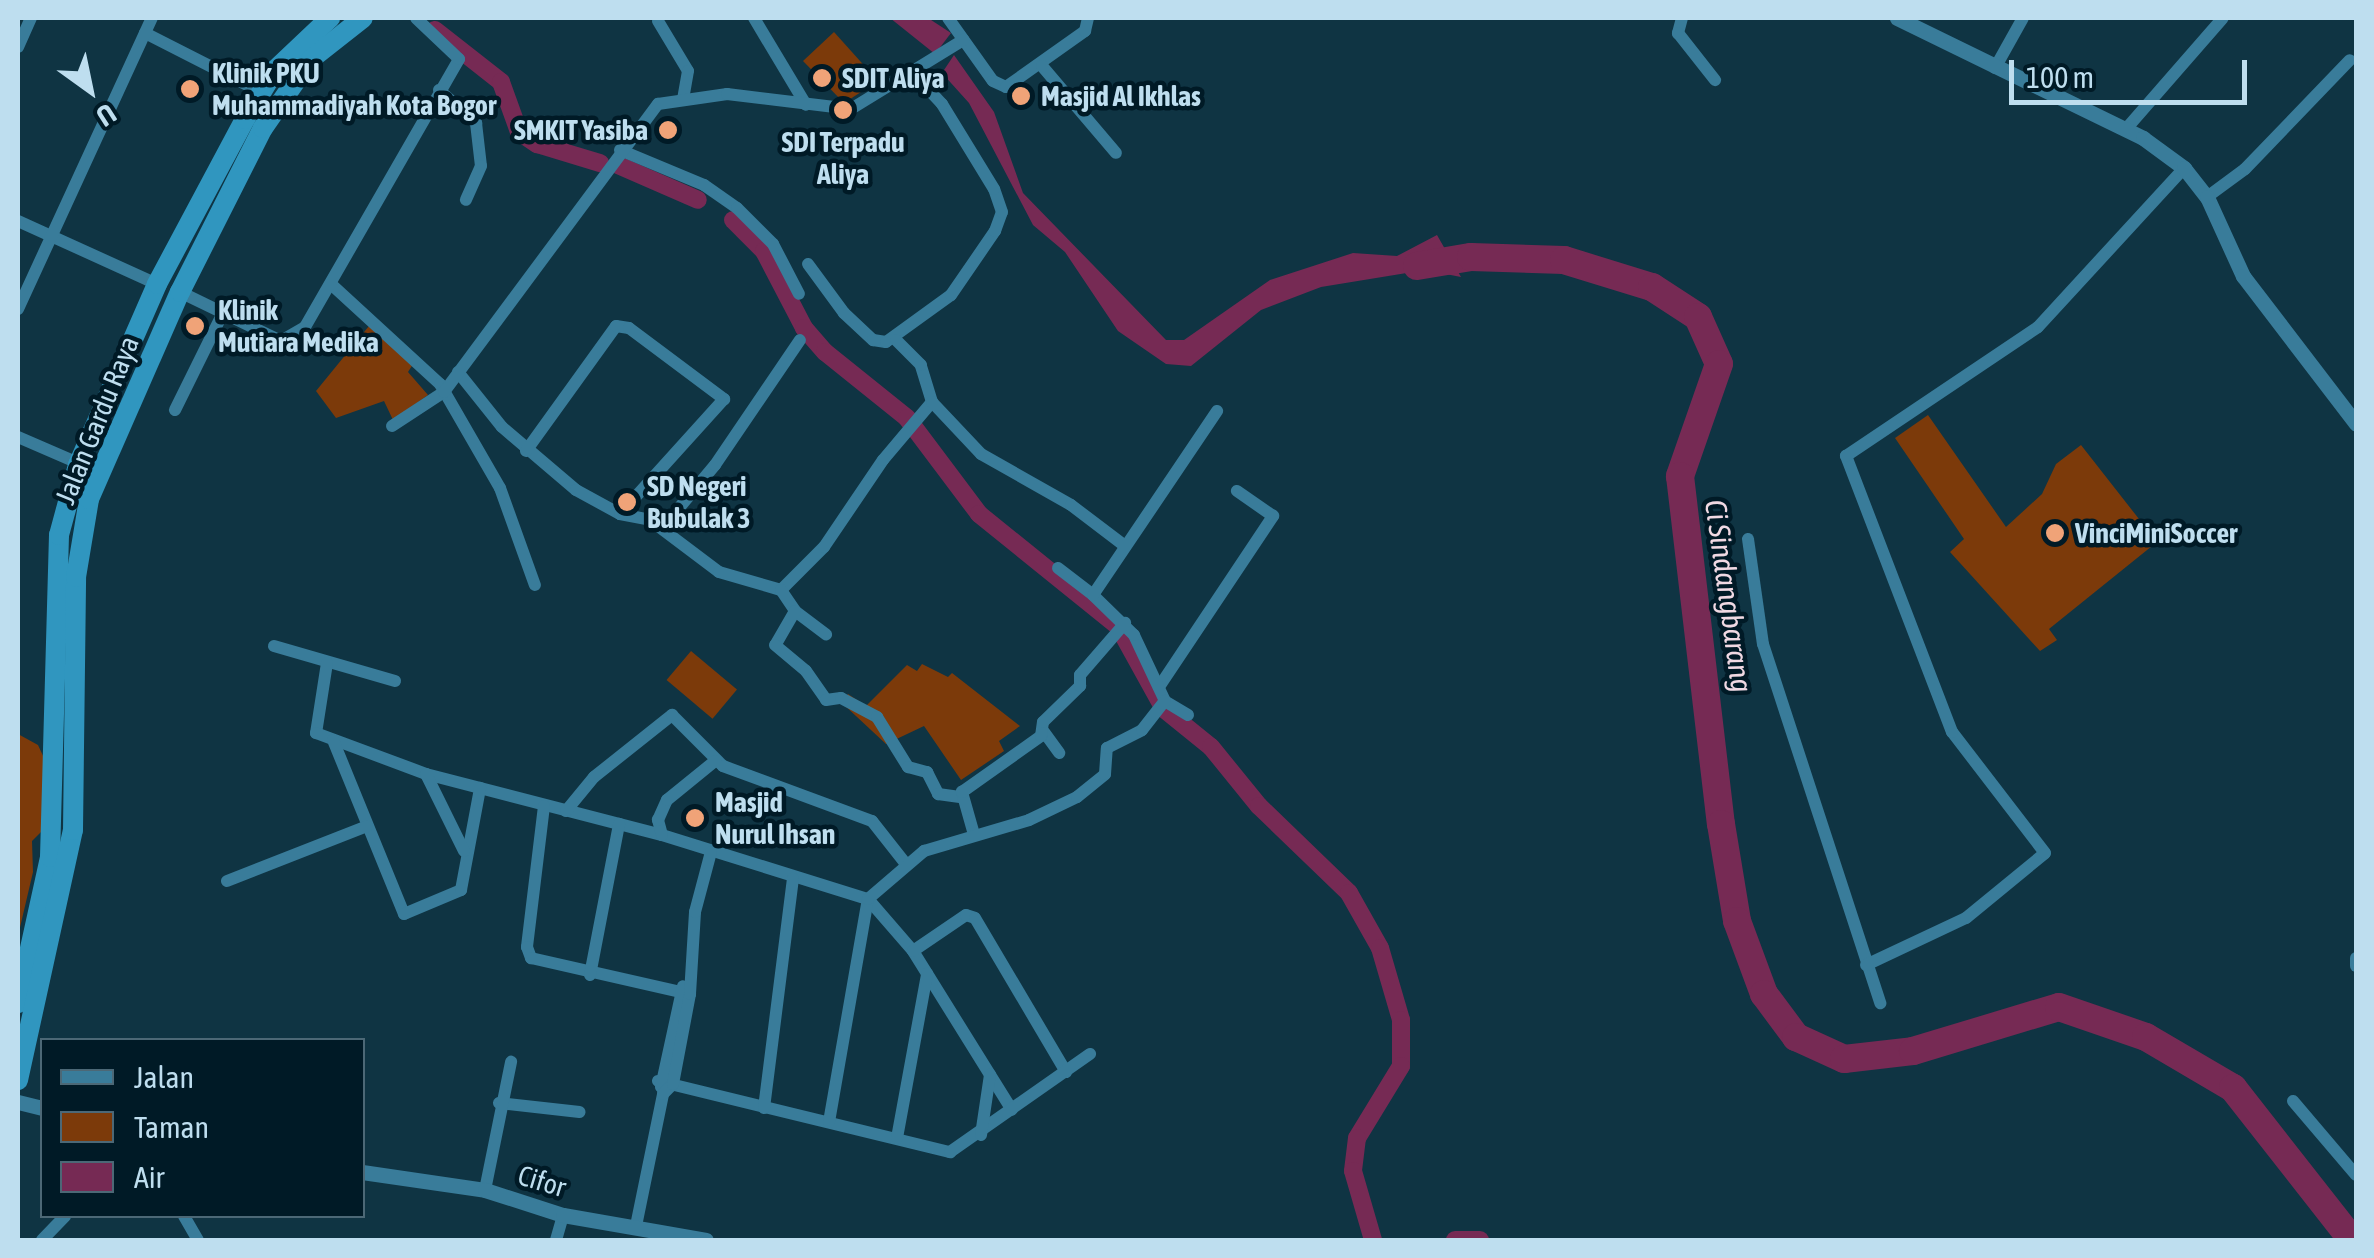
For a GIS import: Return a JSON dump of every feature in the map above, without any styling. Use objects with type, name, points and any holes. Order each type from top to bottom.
[{"type":"highway","name":"Jalan Gardu Raya","points":[[18,1080],[67,871],[76,577],[89,499],[254,124],[261,92],[292,50],[330,18]]},
{"type":"highway","name":"Jalan Gardu Raya","points":[[18,1003],[50,857],[59,535],[78,465],[157,284],[254,124],[311,59],[363,18]]},
{"type":"street","points":[[18,47],[31,18]]},
{"type":"street","points":[[18,310],[152,18]]},
{"type":"street","points":[[180,292],[286,341],[304,327],[332,284],[459,55],[416,18]]},
{"type":"street","points":[[754,18],[778,52],[806,106]]},
{"type":"street","points":[[948,18],[958,43],[1002,87],[1042,66],[1085,31],[1088,18]]},
{"type":"street","points":[[1682,18],[1677,30],[1715,80]]},
{"type":"street","points":[[1897,18],[2126,130],[2184,168],[2206,198],[2237,266],[2310,371],[2356,424]]},
{"type":"street","points":[[1995,68],[2024,18]]},
{"type":"street","points":[[2126,130],[2224,18]]},
{"type":"street","points":[[658,21],[688,71],[683,98]]},
{"type":"street","points":[[145,33],[261,92]]},
{"type":"street","points":[[392,426],[444,392],[651,109],[683,98],[728,94],[806,106],[858,107],[915,75],[958,43]]},
{"type":"street","points":[[2206,198],[2245,170],[2350,60]]},
{"type":"street","points":[[1042,66],[1116,153]]},
{"type":"street","points":[[808,264],[873,340],[896,340],[972,269],[1002,212],[942,104],[915,75]]},
{"type":"street","points":[[439,90],[476,123],[481,166],[466,200]]},
{"type":"street","points":[[620,150],[704,185],[738,208],[773,244],[800,294]]},
{"type":"street","points":[[1866,965],[1966,918],[2045,853],[1952,732],[1846,456],[2038,326],[2184,168]]},
{"type":"street","points":[[18,221],[157,284]]},
{"type":"street","points":[[332,284],[424,365],[444,392],[500,488],[535,585]]},
{"type":"street","points":[[175,410],[224,313]]},
{"type":"street","points":[[526,451],[616,326],[629,328],[724,399],[620,514]]},
{"type":"street","points":[[663,527],[715,465],[800,340]]},
{"type":"street","points":[[896,340],[922,365],[932,402],[980,454],[1071,505],[1126,546]]},
{"type":"street","points":[[458,372],[526,451],[620,514],[663,527],[719,572],[782,590],[795,611],[826,634]]},
{"type":"street","points":[[782,590],[824,547],[904,432],[932,402]]},
{"type":"street","points":[[1093,596],[1217,411]]},
{"type":"street","points":[[18,437],[101,473]]},
{"type":"street","points":[[1159,686],[1273,516],[1237,491]]},
{"type":"street","points":[[1748,538],[1763,644],[1880,1003]]},
{"type":"street","points":[[1058,568],[1093,596],[1121,627],[1165,701],[1188,716]]},
{"type":"street","points":[[795,611],[775,644],[826,700],[841,698],[877,717],[908,767],[927,772],[938,794],[960,796],[1044,732]]},
{"type":"street","points":[[1059,753],[1044,732],[1043,722],[1080,686],[1080,675],[1121,627]]},
{"type":"street","points":[[274,646],[395,680]]},
{"type":"street","points":[[327,664],[312,729],[333,740],[426,774],[662,835],[793,879],[868,899],[912,951],[1012,1110]]},
{"type":"street","points":[[829,1122],[868,899],[906,864],[973,831],[1030,820],[1077,797],[1104,774],[1107,748],[1133,737],[1165,701]]},
{"type":"street","points":[[566,811],[663,717],[679,717],[715,761],[872,822],[906,864]]},
{"type":"street","points":[[333,740],[404,914],[457,894],[480,788]]},
{"type":"street","points":[[662,835],[658,820],[667,800],[715,761]]},
{"type":"street","points":[[426,774],[464,852]]},
{"type":"street","points":[[960,796],[973,831]]},
{"type":"street","points":[[544,806],[526,952],[590,975],[685,994]]},
{"type":"street","points":[[590,975],[619,824]]},
{"type":"street","points":[[228,881],[367,826]]},
{"type":"street","points":[[636,1226],[685,994],[710,852]]},
{"type":"street","points":[[764,1108],[793,879]]},
{"type":"street","points":[[912,951],[966,915],[974,918],[1066,1072]]},
{"type":"street","points":[[2356,958],[2356,966]]},
{"type":"street","points":[[897,1138],[927,974]]},
{"type":"street","points":[[665,1086],[950,1152],[1090,1054]]},
{"type":"street","points":[[485,1190],[499,1103],[511,1062]]},
{"type":"street","points":[[980,1134],[990,1074]]},
{"type":"street","points":[[2293,1101],[2356,1174]]},
{"type":"street","points":[[499,1103],[579,1112]]},
{"type":"street","name":"Cifor","points":[[365,1172],[485,1190],[563,1215],[706,1240]]},
{"type":"street","points":[[556,1240],[563,1215]]},
{"type":"street","points":[[42,1240],[63,1218]]},
{"type":"street","points":[[185,1218],[198,1240]]},
{"type":"green space","points":[[834,32],[878,81],[844,103],[803,61]]},
{"type":"green space","points":[[369,326],[415,361],[408,372],[428,395],[393,420],[384,401],[336,418],[316,391]]},
{"type":"green space","name":"VinciMiniSoccer","points":[[1928,415],[2006,527],[2042,494],[2056,464],[2081,445],[2157,542],[2049,629],[2057,640],[2040,651],[1950,552],[1964,539],[1895,438]]},
{"type":"green space","points":[[691,651],[737,690],[713,719],[667,680]]},
{"type":"green space","points":[[922,664],[948,677],[952,673],[1020,726],[999,741],[1004,751],[961,780],[924,726],[886,744],[842,703],[848,694],[866,706],[907,665],[917,671]]},
{"type":"green space","points":[[18,734],[38,745],[44,758],[43,830],[32,841],[33,872],[18,936]]},
{"type":"water","points":[[890,18],[928,18],[951,33],[935,54]]},
{"type":"water","points":[[954,55],[994,112],[1023,193],[1166,340],[1184,340],[1270,280],[1353,253],[1397,256],[1437,235],[1461,277],[1425,270],[1321,287],[1261,310],[1191,366],[1166,364],[1118,331],[1065,252],[1033,225],[969,103],[942,73]]},
{"type":"waterway","points":[[435,30],[501,82],[519,132],[537,144],[600,163]]},
{"type":"waterway","points":[[618,165],[698,200]]},
{"type":"waterway","points":[[733,220],[764,251],[804,328],[825,352],[907,418],[979,514],[1118,626],[1164,709],[1211,747],[1259,806],[1349,893],[1380,948],[1401,1020],[1401,1066],[1357,1138],[1353,1171],[1373,1240]]},
{"type":"waterway","name":"Ci Sindangbarang","points":[[1417,266],[1471,257],[1564,260],[1652,287],[1698,317],[1719,364],[1680,476],[1721,824],[1737,921],[1764,994],[1796,1037],[1844,1059],[1913,1051],[2059,1007],[2146,1037],[2233,1088],[2352,1240]]},
{"type":"waterway","points":[[1455,1240],[1480,1240]]},
{"type":"place","name":"SDIT Aliya","points":[[822,78]]},
{"type":"place","name":"Klinik PKU Muhammadiyah Kota Bogor","points":[[190,89]]},
{"type":"place","name":"Masjid Al Ikhlas","points":[[1021,96]]},
{"type":"place","name":"SDI Terpadu Aliya","points":[[843,110]]},
{"type":"place","name":"SMKIT Yasiba","points":[[668,130]]},
{"type":"place","name":"Klinik Mutiara Medika","points":[[195,326]]},
{"type":"place","name":"SD Negeri Bubulak 3","points":[[627,502]]},
{"type":"place","name":"VinciMiniSoccer","points":[[2055,533]]},
{"type":"place","name":"Masjid Nurul Ihsan","points":[[695,818]]}]
